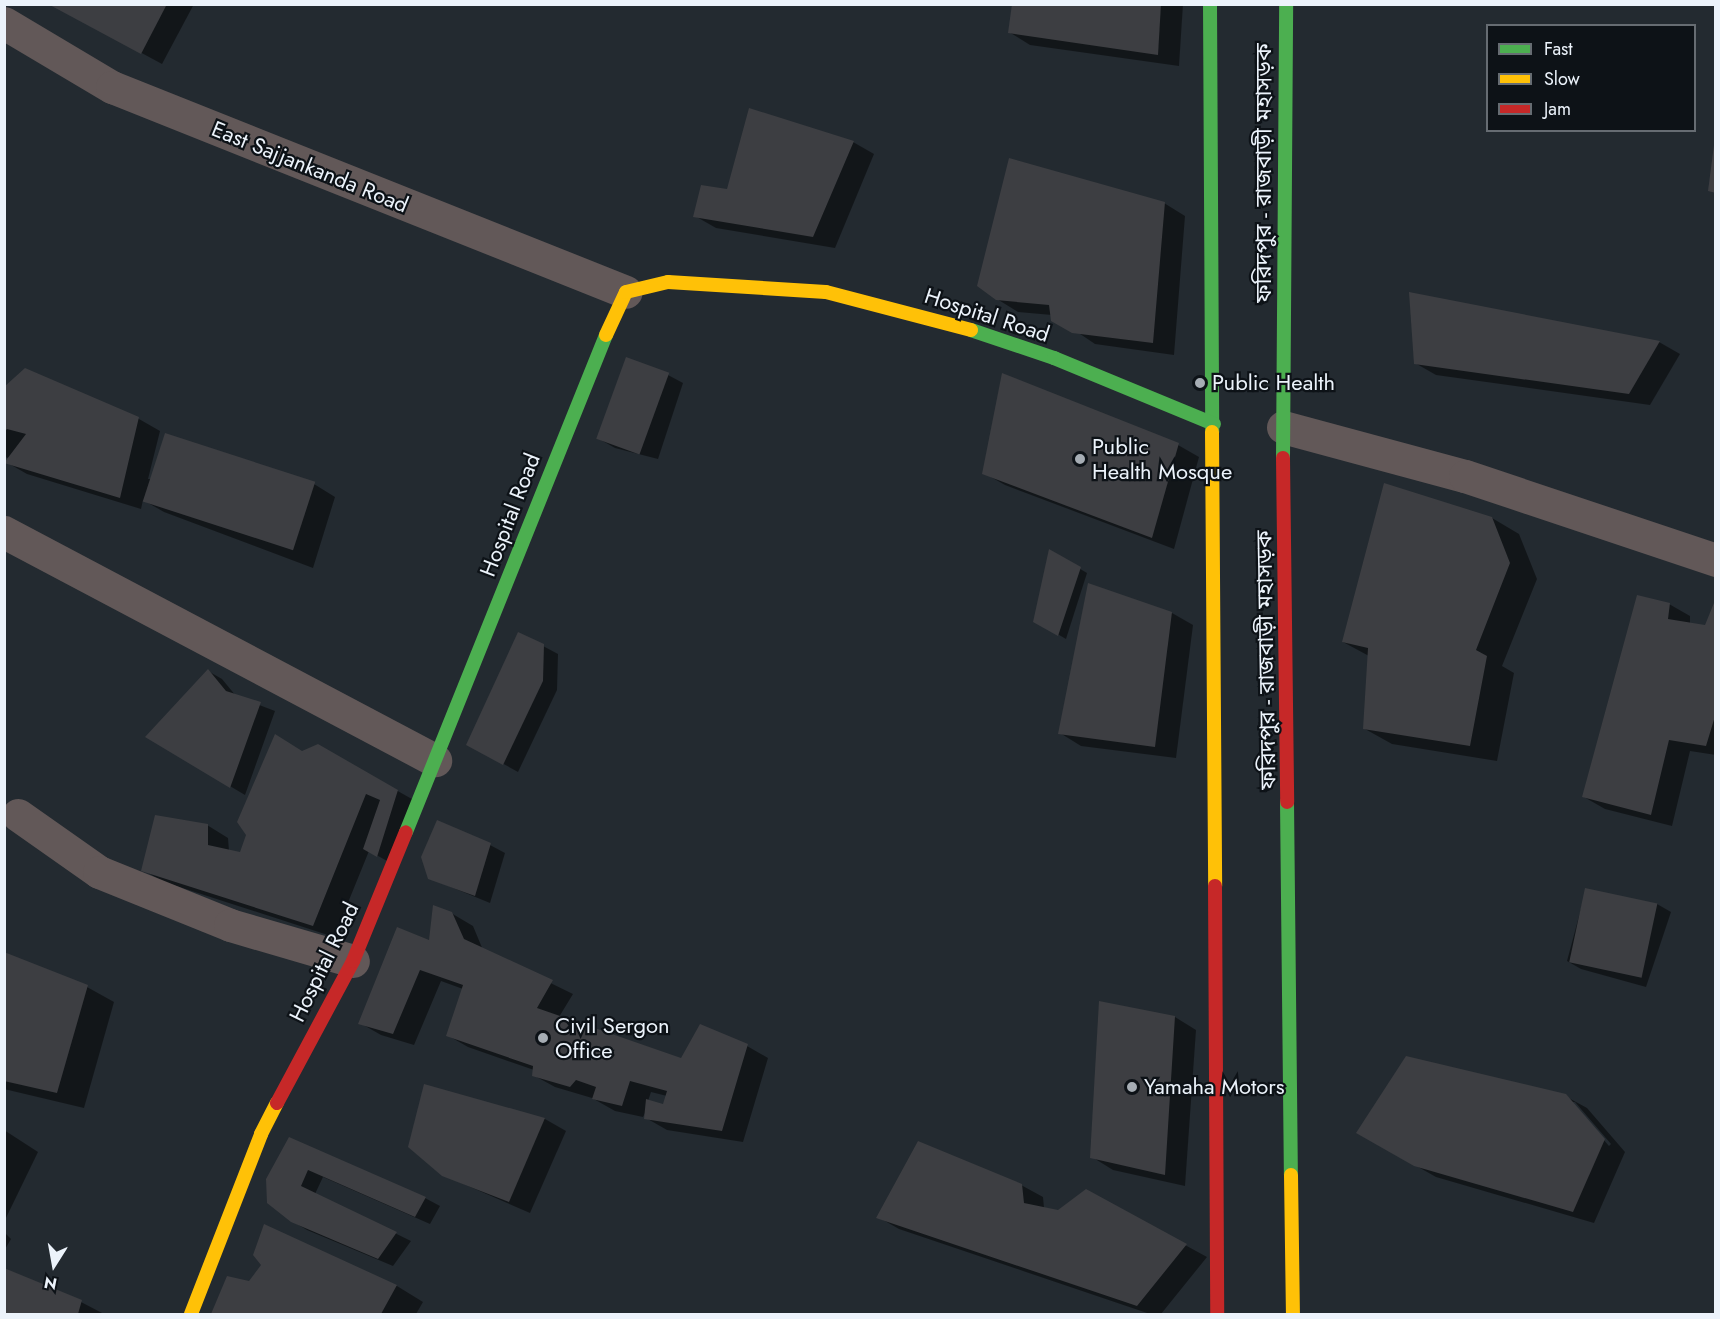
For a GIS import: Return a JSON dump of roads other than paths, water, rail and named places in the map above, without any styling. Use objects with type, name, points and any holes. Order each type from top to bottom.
[{"type":"main road","points":[[1210,4],[1217,1314]]},
{"type":"main road","name":"ফরিদপুর - রাজবাড়ী মহাসড়ক","points":[[1286,4],[1283,427],[1293,1314]]},
{"type":"main road","name":"Hospital Road","points":[[191,1314],[261,1134],[353,961],[489,632],[583,384],[626,292],[668,282],[826,292],[962,326],[1054,358],[1214,424]]},
{"type":"street","name":"East Sajjankanda Road","points":[[4,23],[112,87],[626,292]]},
{"type":"street","points":[[1283,427],[1465,476],[1716,560]]},
{"type":"street","points":[[4,532],[435,760]]},
{"type":"street","points":[[18,815],[99,872],[230,925],[353,961]]},
{"type":"place","name":"Public Health","points":[[1200,383]]},
{"type":"place","name":"Public Health Mosque","points":[[1080,459]]},
{"type":"place","name":"Civil Sergon Office","points":[[543,1038]]},
{"type":"place","name":"Yamaha Motors","points":[[1132,1087]]}]
